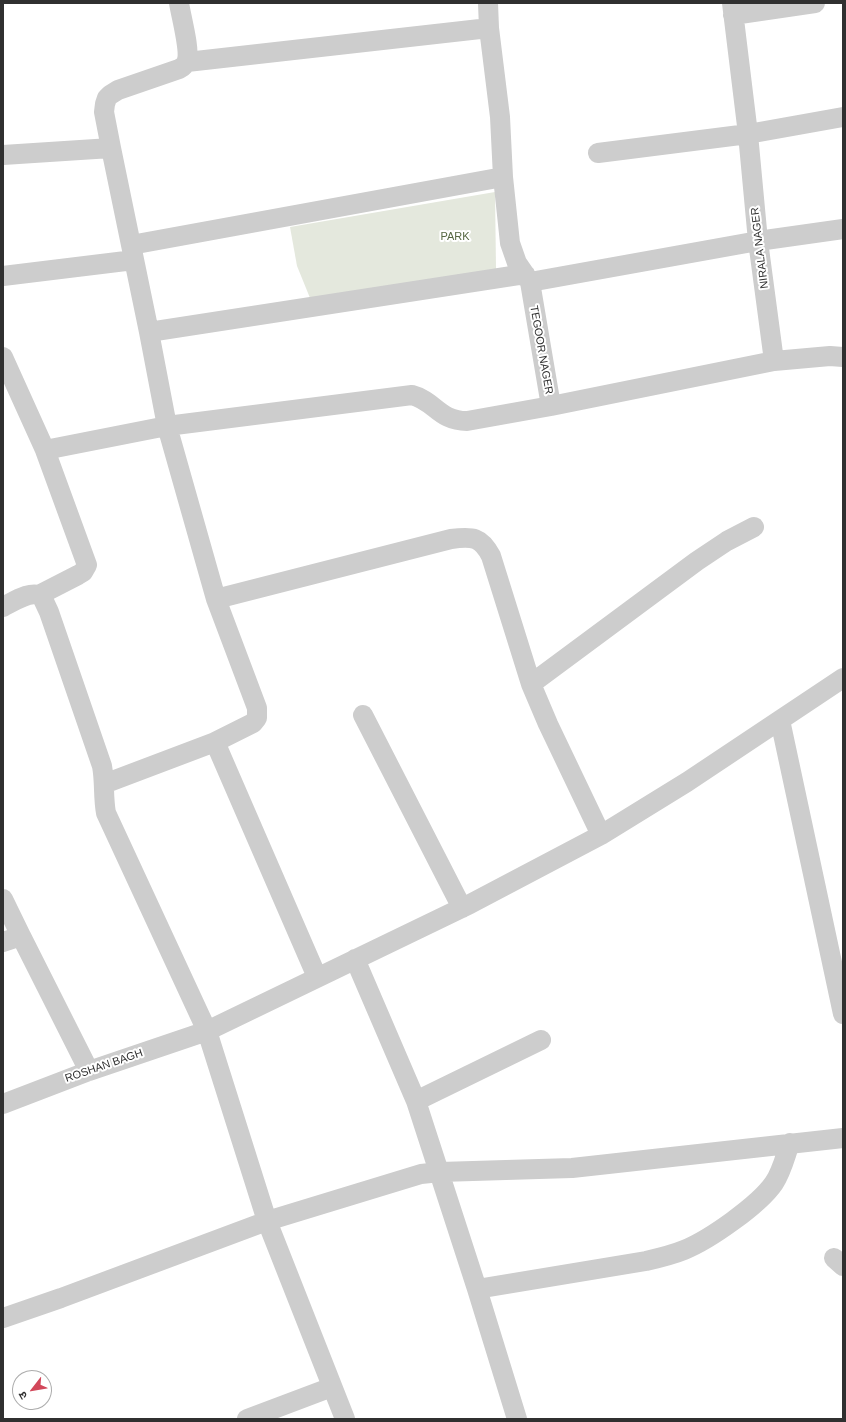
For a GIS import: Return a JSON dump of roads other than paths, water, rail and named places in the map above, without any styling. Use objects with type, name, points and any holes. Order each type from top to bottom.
[{"type":"street","points":[[104,784],[215,742],[251,725],[257,718],[258,713],[216,599],[167,426],[150,332],[104,112],[107,98],[118,90],[183,67],[188,53],[179,3]]},
{"type":"street","name":"TEGOOR NAGER","points":[[488,3],[489,28],[500,118],[510,243],[517,263],[527,278],[551,406],[774,361],[830,356],[843,357]]},
{"type":"street","points":[[732,9],[815,3]]},
{"type":"street","name":"NIRALA NAGER","points":[[732,9],[748,134],[758,241],[774,361]]},
{"type":"street","points":[[186,62],[489,28]]},
{"type":"street","points":[[598,154],[748,134],[843,117]]},
{"type":"street","points":[[3,155],[111,148]]},
{"type":"street","points":[[3,276],[133,253],[504,177]]},
{"type":"street","points":[[150,332],[527,278],[843,229]]},
{"type":"street","points":[[3,357],[45,450],[87,565],[83,572],[39,595],[29,595],[3,607]]},
{"type":"street","points":[[45,450],[167,426],[412,395],[425,400],[448,418],[459,421],[467,421],[551,406]]},
{"type":"street","points":[[531,684],[697,561],[727,541],[754,527]]},
{"type":"street","points":[[216,599],[451,539],[470,537],[480,541],[487,548],[491,556],[531,684],[548,724],[601,835]]},
{"type":"street","points":[[39,595],[45,602],[52,619],[102,766],[106,813],[207,1031],[267,1221],[345,1419]]},
{"type":"street","name":"ROSHAN BAGH","points":[[3,1104],[90,1070],[207,1031],[316,977],[462,908],[601,835],[687,782],[843,678]]},
{"type":"street","points":[[363,715],[462,908]]},
{"type":"street","points":[[780,720],[843,1014]]},
{"type":"street","points":[[215,742],[316,977]]},
{"type":"street","points":[[3,899],[12,939],[90,1070]]},
{"type":"street","points":[[355,959],[416,1101],[440,1172],[517,1419]]},
{"type":"street","points":[[416,1101],[541,1040]]},
{"type":"street","points":[[3,1318],[61,1298],[267,1221],[421,1174],[440,1172],[572,1168],[843,1138]]},
{"type":"street","points":[[477,1289],[646,1261],[668,1256],[686,1249],[710,1236],[760,1201],[778,1177],[790,1143]]},
{"type":"street","points":[[247,1419],[332,1387]]},
{"type":"park label","name":"PARK","points":[[455,237]]}]
